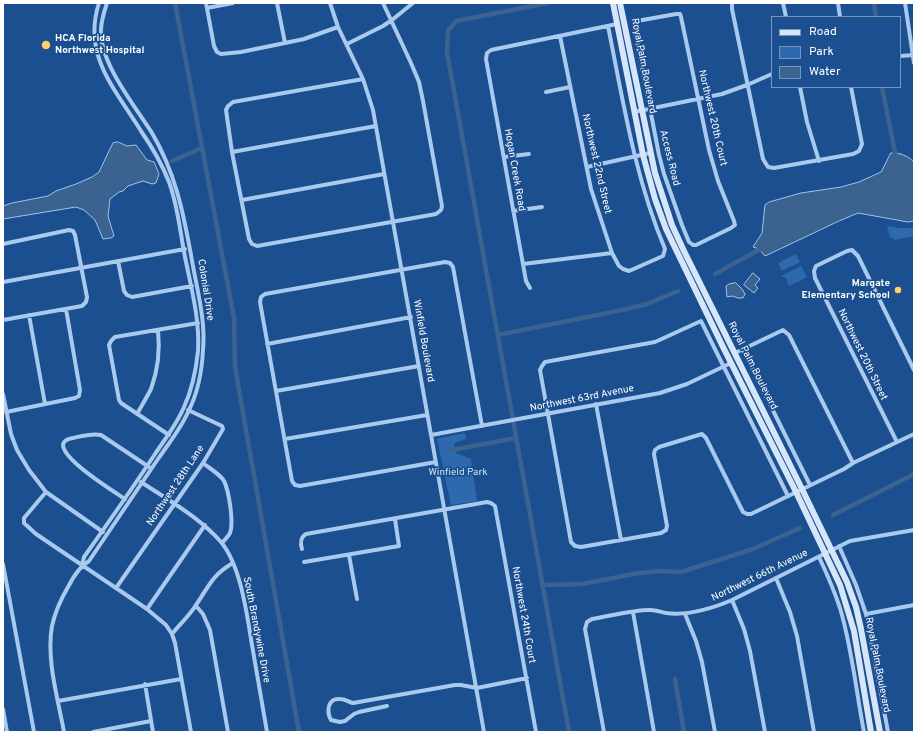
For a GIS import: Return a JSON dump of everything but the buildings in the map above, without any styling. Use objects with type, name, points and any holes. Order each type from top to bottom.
[{"type":"main road","name":"Royal Palm Boulevard","points":[[613,3],[634,112],[672,226],[735,354],[799,490],[840,585],[854,631],[871,732]]},
{"type":"main road","name":"Royal Palm Boulevard","points":[[620,3],[641,111],[655,199],[666,229],[731,363],[832,550],[847,582],[856,607],[861,629],[880,732]]},
{"type":"main road","points":[[724,349],[732,354],[735,354]]},
{"type":"main road","points":[[731,363],[743,371]]},
{"type":"street","name":"Colonial Drive","points":[[82,565],[89,561],[142,483],[149,467],[184,408],[195,372],[198,349],[197,323],[191,286],[175,204],[169,182],[160,162],[109,80],[99,61],[93,30],[99,3]]},
{"type":"street","name":"Colonial Drive","points":[[64,732],[52,664],[51,644],[52,626],[59,602],[82,565],[84,557],[124,498],[172,438],[189,410],[195,394],[203,349],[202,322],[181,203],[166,159],[106,58],[102,44],[101,30],[107,3]]},
{"type":"street","points":[[233,3],[207,6],[214,46],[217,52],[221,54],[285,44],[338,27]]},
{"type":"street","points":[[277,3],[285,44]]},
{"type":"street","name":"Winfield Boulevard","points":[[330,3],[338,27],[363,79],[373,110],[484,732]]},
{"type":"street","points":[[363,79],[233,102],[228,106],[226,110],[232,152],[249,239],[252,244],[258,246],[393,222],[436,214],[441,210],[442,206],[423,101],[418,82],[392,20],[383,3]]},
{"type":"street","points":[[347,44],[383,26],[412,3]]},
{"type":"street","points":[[732,3],[747,85],[763,159],[768,167],[774,168],[819,161],[853,154],[859,151],[862,144],[851,88]]},
{"type":"street","points":[[783,3],[786,16]]},
{"type":"street","points":[[838,3],[840,16]]},
{"type":"street","points":[[905,3],[914,63]]},
{"type":"street","name":"Northwest 20th Court","points":[[637,21],[680,14],[682,17],[709,150],[718,181],[734,221],[731,228],[696,245]]},
{"type":"street","name":"Access Road","points":[[637,21],[634,26],[659,155],[671,197],[689,242],[696,245]]},
{"type":"street","points":[[560,36],[617,24]]},
{"type":"street","points":[[608,26],[635,157]]},
{"type":"street","name":"Hogan Creek Road","points":[[530,288],[526,281],[486,59],[487,53],[492,50],[560,36]]},
{"type":"street","name":"Northwest 22nd Street","points":[[560,36],[591,189],[612,253],[619,266],[623,270],[629,271],[663,256],[665,253],[665,249],[648,204],[635,157]]},
{"type":"street","points":[[901,56],[913,55]]},
{"type":"street","points":[[634,112],[722,94],[771,74]]},
{"type":"street","points":[[546,92],[570,87]]},
{"type":"street","points":[[800,88],[807,122],[819,161]]},
{"type":"street","points":[[128,110],[134,106]]},
{"type":"street","points":[[232,152],[376,126]]},
{"type":"street","points":[[146,139],[153,135]]},
{"type":"street","points":[[504,157],[529,154]]},
{"type":"street","points":[[587,167],[647,154]]},
{"type":"street","points":[[160,162],[166,159]]},
{"type":"street","points":[[242,200],[384,174]]},
{"type":"street","points":[[513,211],[542,207]]},
{"type":"street","points":[[3,244],[70,230],[73,231],[87,297],[86,302],[82,306],[3,320]]},
{"type":"street","points":[[3,282],[190,249]]},
{"type":"street","name":"Northwest 20th Street","points":[[897,442],[815,278],[814,271],[816,266],[846,251],[852,250],[858,256],[914,370]]},
{"type":"street","points":[[523,264],[612,253]]},
{"type":"street","points":[[118,261],[124,291],[127,295],[132,297],[196,285]]},
{"type":"street","points":[[436,462],[300,486],[294,485],[292,481],[267,344],[260,302],[261,297],[265,294],[444,262],[450,263],[453,267],[482,426]]},
{"type":"street","points":[[6,412],[79,396],[80,390],[66,309]]},
{"type":"street","points":[[29,315],[45,404]]},
{"type":"street","points":[[267,344],[411,317]]},
{"type":"street","points":[[788,496],[701,321],[654,342],[545,362],[542,366],[540,370],[571,542],[575,546],[580,547],[661,533],[666,530],[667,526],[654,454],[658,447],[702,434],[706,438],[743,512],[752,514],[914,434]]},
{"type":"street","points":[[172,438],[121,403],[119,400],[109,345],[115,337],[202,322]]},
{"type":"street","points":[[137,414],[151,388],[158,359],[158,330]]},
{"type":"street","points":[[735,354],[783,330],[785,331],[789,335],[854,463]]},
{"type":"street","points":[[743,350],[810,485]]},
{"type":"street","name":"Northwest 63rd Avenue","points":[[431,435],[509,422],[672,389],[702,378],[731,363]]},
{"type":"street","points":[[276,391],[419,366]]},
{"type":"street","points":[[3,394],[11,434],[17,450],[29,470],[46,492],[106,534]]},
{"type":"street","points":[[596,404],[621,540]]},
{"type":"street","name":"Northwest 28th Lane","points":[[116,588],[203,463],[223,429],[222,426],[184,408]]},
{"type":"street","points":[[285,439],[428,415]]},
{"type":"street","points":[[129,502],[91,476],[74,462],[65,452],[63,447],[64,442],[68,439],[96,434],[101,435],[149,467]]},
{"type":"street","points":[[203,463],[223,480],[226,487],[232,516],[232,525],[229,534],[222,543]]},
{"type":"street","name":"South Brandywine Drive","points":[[138,480],[205,525],[222,543],[233,563],[240,582],[245,603],[267,732]]},
{"type":"street","points":[[46,492],[24,518],[24,523],[36,534],[147,609],[166,625],[172,634],[191,732]]},
{"type":"street","name":"Northwest 24th Court","points":[[445,509],[487,502],[491,502],[495,506],[536,732]]},
{"type":"street","points":[[302,549],[301,540],[306,534],[445,509]]},
{"type":"street","points":[[304,562],[399,546],[394,519]]},
{"type":"street","points":[[147,609],[205,525]]},
{"type":"street","name":"Northwest 66th Avenue","points":[[604,732],[585,629],[587,622],[592,619],[652,610],[666,613],[685,614],[703,611],[732,600],[850,541],[914,530]]},
{"type":"street","points":[[839,546],[856,585],[866,614],[888,732]]},
{"type":"street","points":[[349,555],[357,599]]},
{"type":"street","points":[[819,557],[840,609],[864,732]]},
{"type":"street","points":[[172,634],[196,606],[212,579],[221,570],[233,563]]},
{"type":"street","points":[[3,564],[34,732]]},
{"type":"street","points":[[776,578],[790,612],[797,636],[814,732]]},
{"type":"street","points":[[732,600],[744,629],[750,651],[765,732]]},
{"type":"street","points":[[866,614],[914,605]]},
{"type":"street","points":[[196,606],[203,614],[210,630],[228,732]]},
{"type":"street","points":[[633,612],[654,732]]},
{"type":"street","points":[[685,614],[696,641],[702,662],[715,732]]},
{"type":"street","points":[[387,706],[359,712],[345,721],[340,722],[331,720],[328,712],[331,702],[340,699],[353,704],[455,685],[477,688],[526,678]]},
{"type":"street","points":[[58,701],[144,684],[181,679]]},
{"type":"street","points":[[144,684],[153,732]]},
{"type":"street","points":[[3,709],[7,732]]},
{"type":"street","points":[[93,732],[151,721]]},
{"type":"green space","points":[[887,226],[914,228],[914,238],[910,237],[894,240],[894,238],[890,238]]},
{"type":"green space","points":[[796,254],[800,262],[782,271],[778,263]]},
{"type":"green space","points":[[801,266],[807,277],[789,286],[786,278],[781,276]]},
{"type":"green space","name":"Winfield Park","points":[[465,433],[466,439],[455,443],[454,446],[456,453],[471,459],[477,501],[451,505],[437,439]]},
{"type":"water","points":[[118,142],[127,146],[136,145],[147,160],[154,162],[159,174],[156,183],[152,184],[143,181],[128,186],[110,199],[108,216],[114,236],[103,239],[95,220],[84,210],[76,207],[3,219],[3,206],[48,196],[56,191],[92,177],[99,172],[113,143]]},
{"type":"water","points":[[891,153],[903,155],[914,162],[914,221],[908,222],[858,213],[765,256],[759,249],[753,247],[762,233],[765,205],[769,202],[801,193],[841,187],[859,182],[881,172]]},
{"type":"water","points":[[753,273],[760,279],[755,285],[758,288],[754,293],[744,285]]},
{"type":"water","points":[[736,283],[745,294],[743,298],[732,296],[727,297],[726,286]]},
{"type":"waterway","points":[[175,3],[234,318],[235,367],[299,732]]},
{"type":"waterway","points":[[548,3],[456,21],[448,31],[447,52],[569,732]]},
{"type":"waterway","points":[[874,3],[876,16]]},
{"type":"waterway","points":[[882,88],[896,158]]},
{"type":"waterway","points":[[172,161],[202,148]]},
{"type":"waterway","points":[[715,274],[764,247]]},
{"type":"waterway","points":[[498,335],[627,309],[647,304],[678,291]]},
{"type":"waterway","points":[[452,450],[516,438]]},
{"type":"waterway","points":[[833,515],[914,474]]},
{"type":"waterway","points":[[542,585],[582,584],[639,573],[659,571],[681,572],[753,549],[800,528]]},
{"type":"waterway","points":[[675,679],[684,732]]},
{"type":"place","name":"HCA Florida Northwest Hospital","points":[[46,45]]},
{"type":"place","name":"Margate Elementary School","points":[[898,290]]}]
